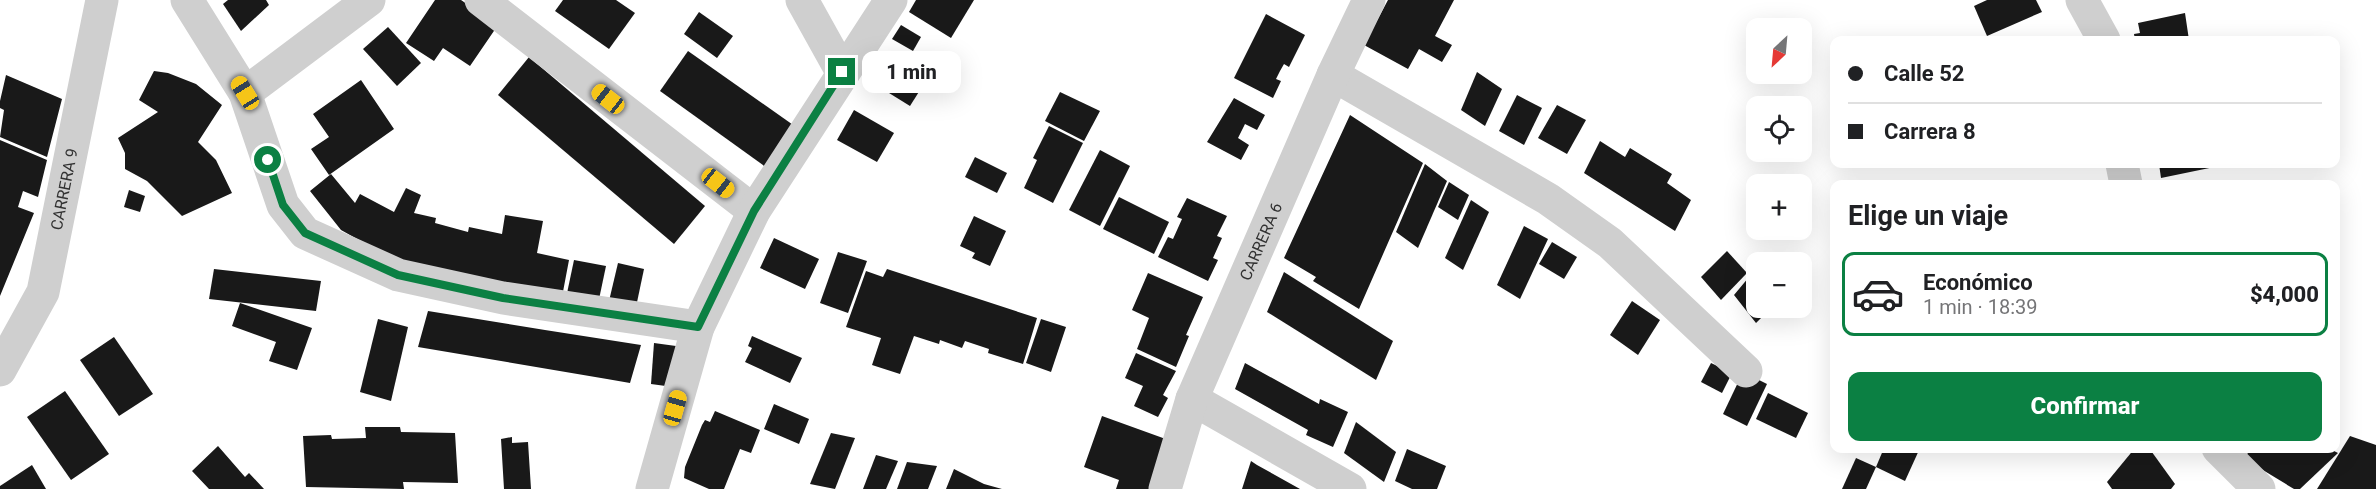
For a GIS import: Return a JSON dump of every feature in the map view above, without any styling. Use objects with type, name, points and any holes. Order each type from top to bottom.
[{"type":"street","name":"CARRERA 9","points":[[0,370],[43,292],[102,0]]},
{"type":"street","points":[[187,0],[245,93],[283,205],[305,233],[398,275],[503,298],[698,327]]},
{"type":"street","points":[[245,93],[369,0]]},
{"type":"street","points":[[481,0],[754,211]]},
{"type":"street","points":[[802,0],[842,72]]},
{"type":"street","points":[[652,489],[698,327],[754,211],[842,72],[891,0]]},
{"type":"street","name":"CARRERA 6","points":[[1165,489],[1192,399],[1333,75],[1369,0]]},
{"type":"street","points":[[2082,0],[2102,36]]},
{"type":"street","points":[[1333,75],[1548,199],[1610,243],[1746,371]]},
{"type":"street","points":[[1192,399],[1350,489]]},
{"type":"street","points":[[2223,453],[2258,489]]},
{"type":"building","points":[[228,0],[266,0],[269,5],[241,31],[223,4]]},
{"type":"building","points":[[435,0],[461,0],[498,25],[470,66],[443,48],[434,61],[406,43]]},
{"type":"building","points":[[563,0],[616,0],[635,13],[609,49],[555,11]]},
{"type":"building","points":[[916,0],[974,0],[951,38],[909,12]]},
{"type":"building","points":[[1388,0],[1454,0],[1435,36],[1452,45],[1442,62],[1419,49],[1408,69],[1364,45]]},
{"type":"building","points":[[1987,0],[2036,0],[2042,12],[1987,36],[1974,6]]},
{"type":"building","points":[[699,12],[733,36],[717,58],[684,34]]},
{"type":"building","points":[[2185,13],[2188,36],[2134,36],[2134,34],[2140,33],[2138,23]]},
{"type":"building","points":[[1266,14],[1305,35],[1289,67],[1284,64],[1280,71],[1276,79],[1281,81],[1273,98],[1234,78]]},
{"type":"building","points":[[901,25],[921,37],[913,51],[892,39]]},
{"type":"building","points":[[388,27],[421,63],[397,86],[363,49]]},
{"type":"building","points":[[688,51],[796,127],[767,168],[660,91]]},
{"type":"building","points":[[883,53],[927,79],[910,106],[868,80]]},
{"type":"building","points":[[529,57],[705,206],[674,244],[498,95]]},
{"type":"building","points":[[154,71],[168,73],[196,84],[222,105],[198,142],[216,160],[232,193],[182,216],[147,181],[125,169],[125,153],[118,138],[158,112],[139,100]]},
{"type":"building","points":[[1477,72],[1502,89],[1485,126],[1461,110]]},
{"type":"building","points":[[6,75],[62,99],[47,157],[0,137],[4,110],[0,108],[0,101]]},
{"type":"building","points":[[361,80],[394,129],[329,175],[311,149],[329,137],[313,114]]},
{"type":"building","points":[[1060,92],[1100,111],[1084,141],[1045,121]]},
{"type":"building","points":[[1517,95],[1542,108],[1524,145],[1499,131]]},
{"type":"building","points":[[1234,98],[1265,115],[1257,130],[1245,124],[1238,138],[1249,145],[1241,160],[1207,142]]},
{"type":"building","points":[[1557,105],[1586,120],[1567,154],[1538,138]]},
{"type":"building","points":[[854,110],[894,133],[877,162],[837,140]]},
{"type":"building","points":[[1350,115],[1423,163],[1359,309],[1313,281],[1316,277],[1284,258]]},
{"type":"building","points":[[1049,126],[1083,143],[1053,203],[1024,188],[1037,160],[1033,158]]},
{"type":"building","points":[[0,140],[47,160],[38,197],[23,191],[18,207],[34,213],[0,296]]},
{"type":"building","points":[[1600,141],[1625,157],[1630,148],[1672,174],[1667,183],[1691,200],[1675,231],[1584,173]]},
{"type":"building","points":[[1100,150],[1130,166],[1100,226],[1069,210]]},
{"type":"building","points":[[975,157],[1007,173],[997,193],[965,177]]},
{"type":"building","points":[[1425,164],[1447,181],[1418,248],[1396,232]]},
{"type":"building","points":[[2160,168],[2209,168],[2161,178]]},
{"type":"building","points":[[331,174],[355,203],[360,194],[394,212],[406,188],[421,195],[414,213],[436,218],[435,223],[468,232],[469,227],[502,234],[505,215],[543,221],[537,253],[569,260],[562,297],[410,263],[377,250],[341,230],[310,191]]},
{"type":"building","points":[[1449,182],[1469,195],[1458,220],[1438,207]]},
{"type":"building","points":[[129,190],[145,196],[140,212],[124,207]]},
{"type":"building","points":[[1119,197],[1169,222],[1154,254],[1103,229]]},
{"type":"building","points":[[1187,198],[1227,216],[1217,236],[1222,238],[1213,258],[1218,260],[1208,281],[1158,257],[1168,237],[1173,239],[1182,219],[1177,217]]},
{"type":"building","points":[[1471,200],[1489,212],[1463,270],[1445,258]]},
{"type":"building","points":[[974,216],[1006,231],[990,266],[972,258],[975,253],[960,246]]},
{"type":"building","points":[[1524,226],[1548,239],[1520,299],[1497,285]]},
{"type":"building","points":[[774,238],[819,259],[805,289],[760,268]]},
{"type":"building","points":[[1552,242],[1577,257],[1564,279],[1539,264]]},
{"type":"building","points":[[1727,251],[1746,272],[1721,300],[1701,277]]},
{"type":"building","points":[[838,252],[867,261],[848,313],[820,303]]},
{"type":"building","points":[[574,260],[606,266],[598,304],[566,298]]},
{"type":"building","points":[[618,263],[644,269],[636,307],[609,301]]},
{"type":"building","points":[[214,269],[321,281],[316,311],[209,299]]},
{"type":"building","points":[[887,269],[1037,318],[1023,364],[988,353],[989,349],[965,341],[962,348],[940,340],[939,344],[914,336],[900,374],[872,365],[881,338],[846,327],[866,271],[883,277]]},
{"type":"building","points":[[1284,272],[1393,341],[1376,380],[1267,312]]},
{"type":"building","points":[[1148,273],[1203,297],[1186,335],[1189,336],[1176,367],[1137,349],[1149,318],[1132,310]]},
{"type":"building","points":[[1746,281],[1746,310],[1734,295]]},
{"type":"building","points":[[1632,301],[1660,320],[1638,355],[1610,335]]},
{"type":"building","points":[[240,303],[312,328],[297,370],[269,361],[276,342],[232,326]]},
{"type":"building","points":[[428,311],[641,345],[630,383],[418,347]]},
{"type":"building","points":[[378,319],[408,327],[391,401],[360,392]]},
{"type":"building","points":[[1041,319],[1066,327],[1051,372],[1026,363]]},
{"type":"building","points":[[752,336],[802,358],[790,383],[745,362],[752,348],[748,346]]},
{"type":"building","points":[[114,337],[153,394],[119,416],[80,360]]},
{"type":"building","points":[[654,343],[676,346],[673,387],[651,384]]},
{"type":"building","points":[[1136,353],[1176,371],[1163,395],[1168,398],[1158,417],[1134,406],[1143,386],[1125,378]]},
{"type":"building","points":[[1245,363],[1319,404],[1320,399],[1348,412],[1333,447],[1306,435],[1308,430],[1235,389]]},
{"type":"building","points":[[1711,363],[1732,373],[1722,393],[1701,382]]},
{"type":"building","points":[[1743,372],[1767,384],[1747,426],[1723,414]]},
{"type":"building","points":[[65,391],[109,454],[71,480],[27,417]]},
{"type":"building","points":[[1768,393],[1808,413],[1796,438],[1756,419]]},
{"type":"building","points":[[774,404],[809,419],[799,444],[764,429]]},
{"type":"building","points":[[715,411],[760,430],[751,453],[740,449],[724,489],[709,489],[684,478],[685,467],[702,425],[705,420],[710,422]]},
{"type":"building","points":[[1102,416],[1174,442],[1157,489],[1116,489],[1119,480],[1084,467]]},
{"type":"building","points":[[1356,422],[1396,452],[1384,482],[1344,453]]},
{"type":"building","points":[[365,427],[400,427],[401,432],[455,433],[458,483],[403,482],[404,489],[306,487],[303,436],[331,435],[332,439],[366,438]]},
{"type":"building","points":[[831,433],[855,438],[835,489],[810,484]]},
{"type":"building","points":[[2350,436],[2376,445],[2376,489],[2317,489]]},
{"type":"building","points":[[512,437],[512,443],[528,442],[531,489],[504,489],[501,439]]},
{"type":"building","points":[[218,446],[245,477],[249,473],[264,489],[209,489],[192,471]]},
{"type":"building","points":[[1407,449],[1446,466],[1437,489],[1412,489],[1395,481]]},
{"type":"building","points":[[1882,453],[1918,453],[1905,481],[1876,467]]},
{"type":"building","points":[[2131,453],[2153,453],[2175,484],[2171,489],[2112,489],[2107,482]]},
{"type":"building","points":[[2248,453],[2338,453],[2300,489],[2294,489],[2243,458]]},
{"type":"building","points":[[876,455],[898,461],[886,489],[863,489]]},
{"type":"building","points":[[1856,458],[1876,467],[1866,489],[1842,489]]},
{"type":"building","points":[[1251,461],[1257,465],[1300,489],[1242,489]]},
{"type":"building","points":[[907,462],[937,466],[928,489],[897,489]]},
{"type":"building","points":[[32,465],[46,489],[0,489],[0,486]]},
{"type":"building","points":[[954,469],[984,484],[1002,489],[946,489]]},
{"type":"route","points":[[268,160],[283,205],[305,233],[398,275],[503,298],[698,327],[754,211],[842,72]]}]
